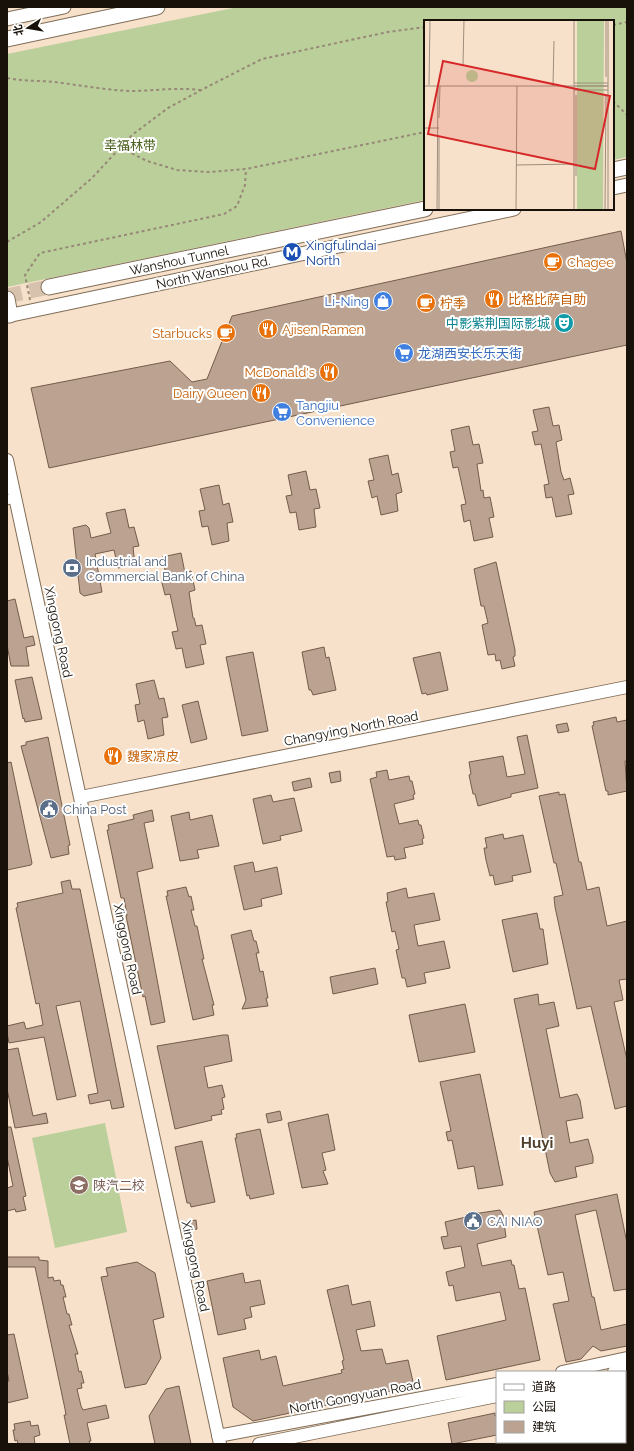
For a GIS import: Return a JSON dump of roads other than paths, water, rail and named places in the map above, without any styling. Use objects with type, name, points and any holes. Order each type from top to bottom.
[{"type":"main road","points":[[7,19],[64,7]]},
{"type":"main road","points":[[7,39],[157,7]]},
{"type":"main road","points":[[614,170],[627,167]]},
{"type":"main road","points":[[614,188],[627,185]]},
{"type":"main road","name":"Wanshou Tunnel","points":[[49,287],[424,209]]},
{"type":"main road","name":"North Wanshou Rd.","points":[[9,316],[509,210]]},
{"type":"main road","points":[[7,299],[9,316]]},
{"type":"street","name":"Xinggong Road","points":[[7,460],[11,499],[80,797],[219,1440]]},
{"type":"street","name":"Changying North Road","points":[[80,797],[627,687]]},
{"type":"street","points":[[569,1371],[627,1358]]},
{"type":"street","name":"North Gongyuan Road","points":[[219,1440],[496,1384]]},
{"type":"street","points":[[259,1444],[496,1396]]},
{"type":"tunnel","points":[[7,296],[49,287]]},
{"type":"place","name":"Xingfulindai North","points":[[292,252]]},
{"type":"place","name":"Chagee","points":[[553,262]]},
{"type":"place","name":"比格比萨自助","points":[[494,299]]},
{"type":"place","name":"Li-Ning","points":[[383,301]]},
{"type":"place","name":"柠季","points":[[426,303]]},
{"type":"place","name":"中影紫荆国际影城","points":[[564,323]]},
{"type":"place","name":"Ajisen Ramen","points":[[268,329]]},
{"type":"place","name":"Starbucks","points":[[226,333]]},
{"type":"place","name":"龙湖西安长乐天街","points":[[404,353]]},
{"type":"place","name":"McDonald's","points":[[329,372]]},
{"type":"place","name":"Dairy Queen","points":[[261,393]]},
{"type":"place","name":"Tangjiu Convenience","points":[[282,412]]},
{"type":"place","name":"Industrial and Commercial Bank of China","points":[[72,568]]},
{"type":"place","name":"魏家凉皮","points":[[113,756]]},
{"type":"place","name":"China Post","points":[[49,809]]},
{"type":"place","name":"陕汽二校","points":[[79,1185]]},
{"type":"place","name":"CAI NIAO","points":[[473,1221]]},
{"type":"district","name":"Huyi","points":[[537,1143]]},
{"type":"park label","name":"幸福林带","points":[[130,145]]}]
